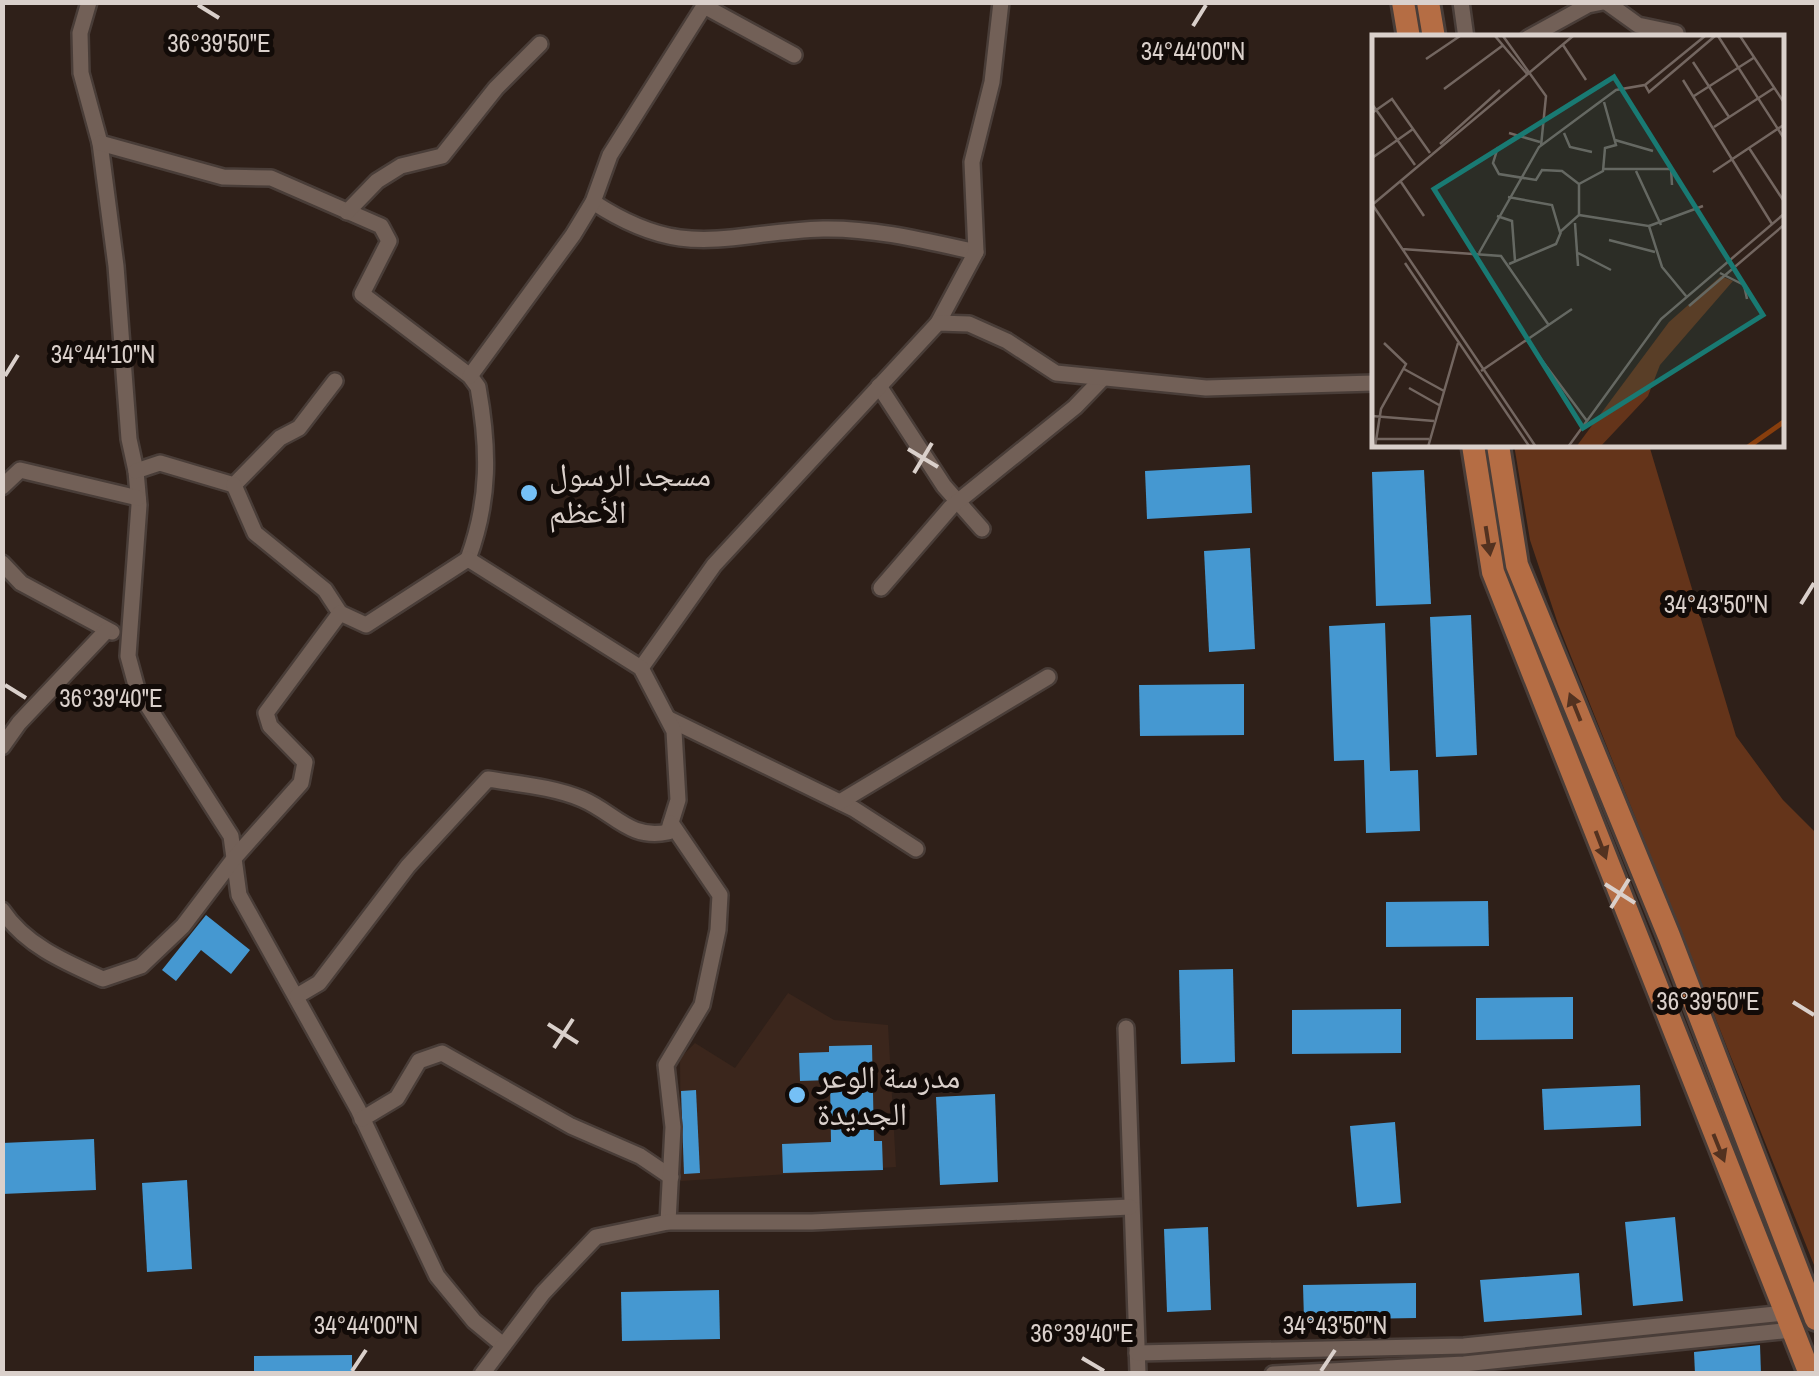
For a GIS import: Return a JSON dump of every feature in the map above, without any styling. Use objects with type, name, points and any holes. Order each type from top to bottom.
[{"type":"main road","points":[[1403,2],[1408,35]]},
{"type":"main road","points":[[1428,2],[1434,35]]},
{"type":"main road","points":[[1473,448],[1493,572],[1810,1374]]},
{"type":"main road","points":[[1498,448],[1517,565],[1669,936],[1816,1319]]},
{"type":"street","points":[[89,2],[80,56],[84,92],[100,143],[138,498],[128,640],[137,690],[231,836],[240,895],[362,1119],[437,1276],[474,1320],[504,1345]]},
{"type":"street","points":[[641,668],[714,565],[938,323],[976,252],[972,162],[992,82],[1002,2]]},
{"type":"street","points":[[1461,2],[1466,35]]},
{"type":"street","points":[[1533,35],[1588,5],[1604,2],[1638,25],[1676,34]]},
{"type":"street","points":[[470,376],[593,202],[610,155],[704,6],[794,55]]},
{"type":"street","points":[[348,212],[378,181],[401,166],[442,156],[460,140],[496,88],[540,44]]},
{"type":"street","points":[[100,143],[222,177],[271,178],[381,226],[389,241],[362,294],[470,376],[480,401],[488,472],[482,520],[468,559],[366,625],[340,613],[324,590],[255,533],[234,485],[160,463],[136,470]]},
{"type":"street","points":[[593,202],[628,225],[700,242],[823,229],[882,232],[976,252]]},
{"type":"street","points":[[938,323],[969,324],[1007,341],[1056,374],[1206,388],[1372,383]]},
{"type":"street","points":[[882,588],[958,500],[1075,407],[1103,378]]},
{"type":"street","points":[[234,485],[280,438],[299,428],[334,381]]},
{"type":"street","points":[[879,386],[982,529]]},
{"type":"street","points":[[2,487],[20,470],[138,498]]},
{"type":"street","points":[[297,996],[319,982],[408,866],[488,779],[582,799],[628,830],[648,836],[668,832],[678,800],[678,761],[669,719],[641,668],[468,559]]},
{"type":"street","points":[[2,564],[20,583],[128,640]]},
{"type":"street","points":[[2,910],[15,929],[58,958],[103,980],[141,966],[183,926],[236,856],[300,783],[305,762],[270,726],[266,713],[340,613]]},
{"type":"street","points":[[2,747],[18,723],[107,630]]},
{"type":"street","points":[[840,802],[1048,677]]},
{"type":"street","points":[[669,719],[840,802],[916,849]]},
{"type":"street","points":[[668,1222],[673,1127],[666,1065],[702,1005],[718,930],[720,895],[670,823]]},
{"type":"street","points":[[1126,1028],[1138,1374]]},
{"type":"street","points":[[362,1119],[396,1098],[419,1061],[442,1053],[571,1126],[640,1156],[671,1177]]},
{"type":"street","points":[[482,1374],[543,1293],[596,1236],[668,1222],[812,1222],[1130,1207]]},
{"type":"street","points":[[1137,1353],[1464,1346],[1789,1322]]},
{"type":"street","points":[[1273,1374],[1464,1364],[1789,1322]]},
{"type":"shaded area","points":[[1515,448],[1650,448],[1736,736],[1783,800],[1816,833],[1816,1270],[1558,624],[1530,540]]},
{"type":"shaded area","points":[[788,993],[834,1020],[888,1025],[896,1167],[681,1181],[680,1058],[695,1043],[735,1068]]},
{"type":"building","points":[[1250,465],[1252,513],[1147,519],[1145,471]]},
{"type":"building","points":[[1424,470],[1431,604],[1376,606],[1372,472]]},
{"type":"building","points":[[1250,548],[1255,649],[1209,652],[1204,551]]},
{"type":"building","points":[[1471,615],[1477,755],[1436,757],[1430,617]]},
{"type":"building","points":[[1385,623],[1390,771],[1418,770],[1420,831],[1366,833],[1364,760],[1334,761],[1329,626]]},
{"type":"building","points":[[1244,684],[1244,735],[1140,736],[1139,685]]},
{"type":"building","points":[[1488,901],[1489,946],[1386,947],[1386,902]]},
{"type":"building","points":[[206,915],[250,950],[231,974],[201,950],[176,981],[162,970]]},
{"type":"building","points":[[1233,969],[1235,1062],[1181,1064],[1179,970]]},
{"type":"building","points":[[1573,997],[1573,1039],[1476,1040],[1476,998]]},
{"type":"building","points":[[1401,1009],[1401,1053],[1292,1054],[1292,1010]]},
{"type":"building","points":[[872,1045],[874,1141],[882,1141],[883,1170],[783,1173],[782,1144],[831,1142],[830,1080],[800,1081],[799,1053],[829,1052],[829,1046]]},
{"type":"building","points":[[1640,1085],[1641,1126],[1544,1130],[1542,1089]]},
{"type":"building","points":[[696,1090],[700,1173],[684,1174],[681,1091]]},
{"type":"building","points":[[995,1094],[998,1182],[940,1185],[936,1097]]},
{"type":"building","points":[[1395,1122],[1401,1203],[1357,1207],[1350,1126]]},
{"type":"building","points":[[94,1139],[96,1190],[2,1194],[2,1143]]},
{"type":"building","points":[[187,1180],[192,1269],[147,1272],[142,1183]]},
{"type":"building","points":[[1675,1217],[1683,1301],[1633,1306],[1625,1222]]},
{"type":"building","points":[[1208,1227],[1211,1310],[1167,1312],[1164,1229]]},
{"type":"building","points":[[1579,1273],[1582,1315],[1484,1322],[1480,1280]]},
{"type":"building","points":[[1416,1283],[1416,1318],[1304,1320],[1303,1285]]},
{"type":"building","points":[[719,1290],[720,1339],[622,1341],[621,1292]]},
{"type":"building","points":[[1760,1345],[1761,1374],[1695,1374],[1694,1352]]},
{"type":"building","points":[[352,1355],[352,1374],[254,1374],[254,1356]]},
{"type":"place","name":"مسجد الرسول الأعظم","points":[[529,493]]},
{"type":"place","name":"مدرسة الوعر الجديدة","points":[[797,1095]]}]
